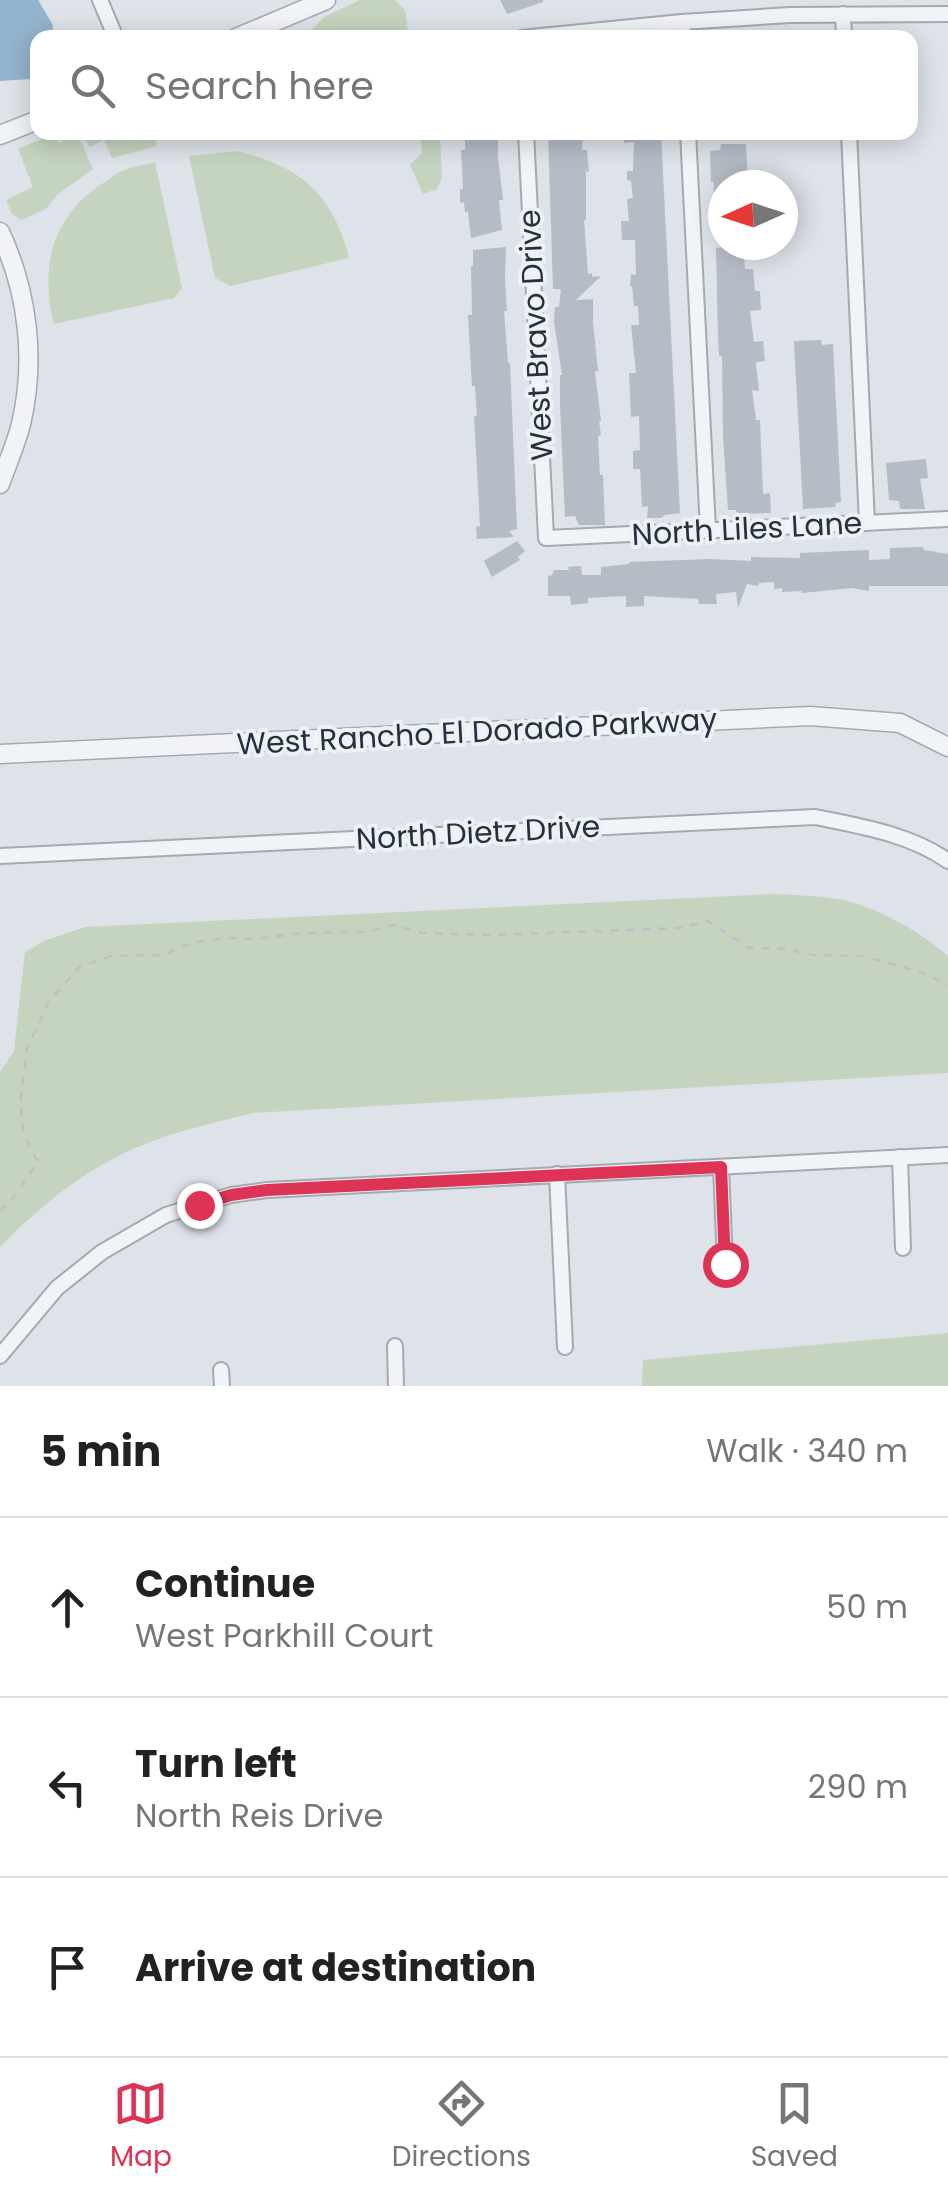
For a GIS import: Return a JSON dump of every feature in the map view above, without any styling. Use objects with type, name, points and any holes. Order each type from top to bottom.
[{"type":"street","points":[[100,0],[113,30]]},
{"type":"street","points":[[255,30],[326,0]]},
{"type":"street","points":[[683,30],[790,8],[843,14],[948,14]]},
{"type":"street","points":[[843,14],[844,30]]},
{"type":"street","points":[[0,135],[30,123]]},
{"type":"street","name":"West Bravo Drive","points":[[526,140],[546,538]]},
{"type":"street","points":[[688,140],[708,530]]},
{"type":"street","points":[[848,140],[867,523]]},
{"type":"street","points":[[0,232],[26,312],[30,376],[20,426],[0,484]]},
{"type":"street","name":"North Liles Lane","points":[[546,538],[948,518]]},
{"type":"street","name":"West Rancho El Dorado Parkway","points":[[0,754],[810,716],[900,722],[948,747]]},
{"type":"street","name":"North Dietz Drive","points":[[0,856],[814,816],[870,828],[948,861]]},
{"type":"street","points":[[0,1356],[57,1288],[102,1252],[166,1215],[231,1195],[948,1155]]},
{"type":"street","points":[[900,1157],[903,1248]]},
{"type":"street","points":[[721,1167],[725,1264]]},
{"type":"street","points":[[556,1174],[565,1348]]},
{"type":"street","points":[[395,1346],[396,1386]]},
{"type":"path","points":[[0,1211],[38,1162],[24,1135],[20,1103],[27,1049],[48,1003],[79,967],[110,956],[163,954],[194,942],[226,938],[367,932],[393,926],[423,933],[494,935],[679,928],[708,921],[749,948],[786,949],[814,956],[863,956],[923,973],[948,985]]},
{"type":"green space","points":[[360,0],[395,0],[405,10],[408,30],[310,30],[324,17]]},
{"type":"green space","points":[[40,140],[80,140],[93,169],[57,195],[46,209],[21,220],[12,214],[6,200],[33,187],[18,149]]},
{"type":"green space","points":[[85,140],[104,140],[90,147]]},
{"type":"green space","points":[[104,140],[156,141],[157,146],[112,158]]},
{"type":"green space","points":[[421,140],[440,140],[442,178],[437,189],[423,194],[410,165],[422,153]]},
{"type":"green space","points":[[236,151],[278,164],[310,185],[333,216],[349,258],[231,286],[215,278],[189,156]]},
{"type":"green space","points":[[155,162],[182,288],[174,298],[54,324],[48,282],[54,243],[62,226],[87,195],[115,175]]},
{"type":"green space","points":[[775,894],[838,899],[867,907],[911,929],[948,956],[948,1073],[252,1113],[162,1138],[111,1160],[52,1199],[0,1247],[0,1072],[14,1051],[25,952],[44,941],[85,927]]},
{"type":"green space","points":[[948,1333],[948,1386],[642,1386],[643,1360]]},
{"type":"water","points":[[0,0],[38,0],[53,30],[30,30],[30,79],[0,81]]},
{"type":"building","points":[[500,0],[543,0],[543,2],[507,14]]},
{"type":"building","points":[[465,140],[498,140],[503,200],[499,200],[502,230],[471,238],[468,212],[460,202],[461,150],[465,150]]},
{"type":"building","points":[[548,140],[583,140],[589,172],[586,171],[584,220],[588,274],[601,276],[576,300],[593,299],[605,525],[579,525],[575,516],[565,517],[562,375],[554,322],[561,289],[553,289]]},
{"type":"building","points":[[624,140],[661,140],[680,513],[661,518],[647,518],[648,506],[642,507],[640,469],[633,469],[633,451],[640,450],[639,416],[631,417],[629,373],[636,373],[631,325],[639,325],[638,306],[634,306],[630,286],[631,274],[636,275],[635,240],[622,240],[621,221],[629,221],[627,199],[633,198],[627,171],[633,171],[634,142]]},
{"type":"building","points":[[721,144],[746,144],[747,170],[711,170],[710,151],[720,150]]},
{"type":"building","points":[[506,247],[504,311],[517,529],[509,531],[514,537],[477,539],[477,416],[468,315],[472,315],[471,266],[473,250]]},
{"type":"building","points":[[716,260],[744,260],[745,269],[753,269],[755,291],[760,291],[761,310],[750,311],[754,342],[763,341],[765,361],[756,362],[759,391],[752,390],[756,420],[760,420],[763,494],[770,493],[771,513],[737,514],[736,510],[728,510]]},
{"type":"building","points":[[821,340],[822,345],[833,344],[841,502],[835,507],[803,509],[794,341]]},
{"type":"building","points":[[926,459],[928,478],[920,479],[925,509],[900,509],[899,501],[889,500],[886,463]]},
{"type":"building","points":[[517,541],[525,551],[518,557],[520,560],[492,577],[484,561]]},
{"type":"building","points":[[923,547],[948,554],[948,586],[869,586],[869,591],[852,588],[802,593],[774,589],[774,582],[747,584],[738,608],[736,592],[716,594],[717,604],[644,596],[644,606],[626,607],[626,596],[588,598],[588,603],[571,605],[570,596],[548,596],[548,576],[554,570],[569,570],[568,567],[581,566],[582,575],[601,575],[601,567],[629,562],[751,561],[751,557],[800,558],[800,553],[869,550],[869,560],[890,559],[890,548]]},
{"type":"route","points":[[199,1205],[267,1190],[721,1167],[725,1264]]}]
